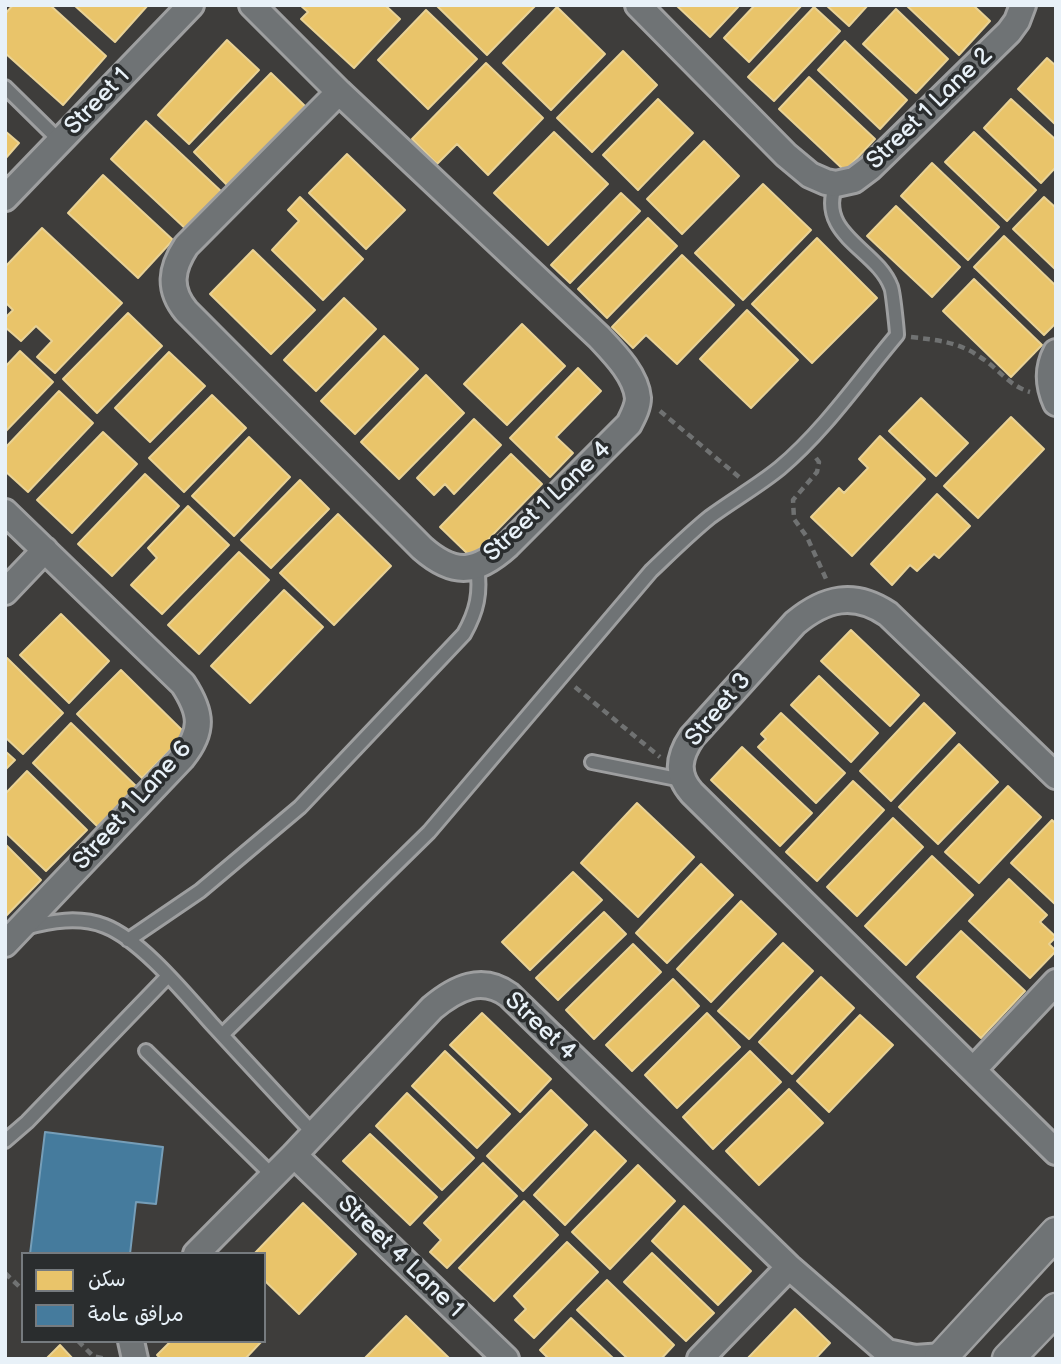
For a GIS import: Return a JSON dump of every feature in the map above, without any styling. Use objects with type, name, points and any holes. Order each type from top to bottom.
[{"type":"street","name":"Street 1","points":[[5,198],[191,5]]},
{"type":"street","points":[[252,5],[339,92],[599,337],[621,362],[636,391]]},
{"type":"street","points":[[638,5],[792,160],[816,178],[836,184]]},
{"type":"street","name":"Street 1 Lane 2","points":[[836,184],[854,180],[870,168],[1009,33],[1023,5]]},
{"type":"street","name":"Street 1 Lane 4","points":[[339,92],[186,246],[175,266],[173,277],[175,295],[186,311],[422,548],[442,564],[467,568],[477,566],[490,561],[508,545],[618,438],[634,415],[638,398],[636,391]]},
{"type":"street","points":[[1055,400],[1049,376],[1056,352]]},
{"type":"street","name":"Street 1 Lane 6","points":[[5,512],[183,684],[195,705],[198,727],[196,738],[182,758],[12,937]]},
{"type":"street","points":[[5,592],[45,550]]},
{"type":"street","points":[[836,601],[852,599],[865,602],[888,614],[1056,776]]},
{"type":"street","name":"Street 3","points":[[836,601],[811,611],[795,623],[692,737],[682,754],[681,776],[1056,1152]]},
{"type":"street","points":[[973,1070],[1056,982]]},
{"type":"street","name":"Street 4","points":[[198,1252],[440,1001],[468,986],[488,985],[500,988],[509,995],[789,1267],[889,1356],[941,1357]]},
{"type":"street","name":"Street 4 Lane 1","points":[[294,1155],[506,1359]]},
{"type":"street","points":[[941,1357],[1056,1233]]},
{"type":"street","points":[[700,1359],[789,1267]]},
{"type":"street","points":[[1008,1359],[1056,1309]]},
{"type":"lane","points":[[5,87],[60,141]]},
{"type":"lane","points":[[222,1035],[423,838],[651,571],[710,518],[781,468],[806,443],[897,335],[892,288],[839,227],[834,216],[831,198],[836,184]]},
{"type":"lane","points":[[128,940],[200,891],[300,807],[464,634],[478,602],[480,584],[477,566]]},
{"type":"lane","points":[[593,762],[681,776]]},
{"type":"lane","points":[[12,937],[40,924],[77,920],[104,926],[128,940],[168,976],[314,1134]]},
{"type":"lane","points":[[5,1141],[27,1122],[168,976]]},
{"type":"lane","points":[[146,1051],[273,1176]]},
{"type":"path","points":[[897,335],[954,342],[981,357],[1018,389],[1055,400]]},
{"type":"path","points":[[636,391],[753,489]]},
{"type":"path","points":[[806,443],[819,462],[817,472],[793,500],[794,519],[807,537],[836,601]]},
{"type":"path","points":[[561,677],[681,776]]},
{"type":"path","points":[[5,1273],[21,1288]]},
{"type":"path","points":[[80,1343],[93,1356],[106,1359]]},
{"type":"building: سكن","points":[[13,5],[50,5],[106,56],[63,105],[5,53],[5,14]]},
{"type":"building: سكن","points":[[74,5],[148,5],[115,42]]},
{"type":"building: سكن","points":[[300,5],[385,5],[400,19],[354,68],[301,19],[308,12]]},
{"type":"building: سكن","points":[[436,5],[536,5],[487,55]]},
{"type":"building: سكن","points":[[676,5],[736,5],[738,7],[710,37]]},
{"type":"building: سكن","points":[[755,5],[802,5],[749,62],[724,38]]},
{"type":"building: سكن","points":[[826,5],[868,5],[849,26]]},
{"type":"building: سكن","points":[[906,5],[973,5],[990,21],[959,55]]},
{"type":"building: سكن","points":[[557,7],[605,54],[551,110],[503,63]]},
{"type":"building: سكن","points":[[814,7],[840,31],[774,101],[748,77]]},
{"type":"building: سكن","points":[[896,9],[948,59],[916,93],[863,44]]},
{"type":"building: سكن","points":[[426,10],[477,59],[428,109],[378,60]]},
{"type":"building: سكن","points":[[227,40],[259,70],[189,144],[158,115]]},
{"type":"building: سكن","points":[[845,41],[907,100],[880,129],[818,70]]},
{"type":"building: سكن","points":[[623,51],[657,85],[592,152],[557,118]]},
{"type":"building: سكن","points":[[1047,58],[1056,66],[1056,125],[1018,89]]},
{"type":"building: سكن","points":[[486,63],[543,118],[488,175],[457,144],[437,164],[412,139]]},
{"type":"building: سكن","points":[[271,73],[306,107],[228,186],[194,152]]},
{"type":"building: سكن","points":[[809,77],[875,139],[845,171],[779,109]]},
{"type":"building: سكن","points":[[658,99],[693,133],[638,190],[603,155]]},
{"type":"building: سكن","points":[[1011,99],[1056,140],[1056,167],[1041,183],[984,128]]},
{"type":"building: سكن","points":[[146,121],[223,193],[188,231],[111,159]]},
{"type":"building: سكن","points":[[5,131],[19,143],[5,159]]},
{"type":"building: سكن","points":[[554,132],[608,184],[548,245],[494,193]]},
{"type":"building: سكن","points":[[974,132],[1036,190],[1007,221],[945,162]]},
{"type":"building: سكن","points":[[704,141],[739,176],[682,234],[647,199]]},
{"type":"building: سكن","points":[[347,154],[405,210],[366,249],[309,193]]},
{"type":"building: سكن","points":[[932,163],[999,227],[968,260],[901,196]]},
{"type":"building: سكن","points":[[103,175],[173,240],[138,278],[68,213]]},
{"type":"building: سكن","points":[[763,184],[811,230],[743,300],[695,253]]},
{"type":"building: سكن","points":[[621,193],[640,211],[570,283],[551,265]]},
{"type":"building: سكن","points":[[300,197],[363,259],[323,300],[272,250],[299,221],[288,210]]},
{"type":"building: سكن","points":[[1044,197],[1056,208],[1056,270],[1013,229]]},
{"type":"building: سكن","points":[[896,206],[960,267],[932,297],[867,236]]},
{"type":"building: سكن","points":[[648,218],[677,246],[607,318],[578,289]]},
{"type":"building: سكن","points":[[42,228],[122,303],[55,373],[37,357],[52,341],[36,326],[21,341],[5,327],[5,318],[13,310],[5,302],[5,267]]},
{"type":"building: سكن","points":[[1004,236],[1056,286],[1056,323],[1044,335],[974,267]]},
{"type":"building: سكن","points":[[817,238],[877,298],[812,363],[752,304]]},
{"type":"building: سكن","points":[[253,250],[315,310],[271,354],[210,294]]},
{"type":"building: سكن","points":[[682,255],[734,305],[677,364],[646,335],[633,348],[612,327]]},
{"type":"building: سكن","points":[[974,279],[1042,345],[1011,377],[943,311]]},
{"type":"building: سكن","points":[[344,298],[376,329],[316,391],[284,360]]},
{"type":"building: سكن","points":[[747,310],[798,360],[751,408],[700,359]]},
{"type":"building: سكن","points":[[128,313],[162,346],[97,413],[63,379]]},
{"type":"building: سكن","points":[[522,324],[565,366],[507,425],[464,384]]},
{"type":"building: سكن","points":[[384,336],[418,369],[355,434],[321,401]]},
{"type":"building: سكن","points":[[20,351],[53,382],[5,432],[5,367]]},
{"type":"building: سكن","points":[[169,352],[205,386],[150,442],[115,408]]},
{"type":"building: سكن","points":[[578,368],[601,391],[556,437],[573,453],[550,477],[510,438]]},
{"type":"building: سكن","points":[[426,375],[464,413],[399,479],[361,442]]},
{"type":"building: سكن","points":[[59,391],[93,423],[28,492],[5,471],[5,448]]},
{"type":"building: سكن","points":[[212,395],[246,428],[184,492],[149,458]]},
{"type":"building: سكن","points":[[921,398],[968,443],[936,476],[889,431]]},
{"type":"building: سكن","points":[[1011,417],[1044,449],[978,518],[944,486]]},
{"type":"building: سكن","points":[[474,419],[501,445],[454,494],[445,484],[434,495],[417,478]]},
{"type":"building: سكن","points":[[103,432],[137,464],[72,533],[37,500]]},
{"type":"building: سكن","points":[[880,436],[925,479],[852,556],[811,517],[839,488],[844,493],[868,468],[859,459]]},
{"type":"building: سكن","points":[[249,437],[290,477],[234,536],[192,496]]},
{"type":"building: سكن","points":[[511,454],[542,484],[471,557],[440,527]]},
{"type":"building: سكن","points":[[145,474],[179,506],[112,576],[78,544]]},
{"type":"building: سكن","points":[[300,480],[329,509],[271,568],[241,540]]},
{"type":"building: سكن","points":[[937,494],[970,526],[939,558],[934,554],[917,571],[910,565],[892,585],[871,564]]},
{"type":"building: سكن","points":[[188,506],[229,545],[162,614],[131,585],[157,558],[148,548]]},
{"type":"building: سكن","points":[[338,514],[391,566],[334,625],[280,573]]},
{"type":"building: سكن","points":[[239,552],[269,580],[199,654],[168,625]]},
{"type":"building: سكن","points":[[284,590],[323,627],[250,703],[211,666]]},
{"type":"building: سكن","points":[[61,614],[109,661],[69,703],[20,655]]},
{"type":"building: سكن","points":[[851,630],[919,695],[890,726],[821,661]]},
{"type":"building: سكن","points":[[7,658],[63,713],[23,754],[5,737]]},
{"type":"building: سكن","points":[[121,670],[186,734],[142,778],[77,714]]},
{"type":"building: سكن","points":[[819,676],[878,733],[851,762],[791,705]]},
{"type":"building: سكن","points":[[924,703],[955,733],[891,801],[860,771]]},
{"type":"building: سكن","points":[[781,713],[845,773],[816,803],[758,747],[766,739],[761,734]]},
{"type":"building: سكن","points":[[71,723],[137,787],[98,827],[33,763]]},
{"type":"building: سكن","points":[[959,744],[998,782],[938,844],[899,807]]},
{"type":"building: سكن","points":[[742,747],[812,813],[780,846],[711,780]]},
{"type":"building: سكن","points":[[5,751],[15,760],[5,770]]},
{"type":"building: سكن","points":[[27,771],[87,830],[46,871],[5,832],[5,794]]},
{"type":"building: سكن","points":[[853,781],[884,810],[817,881],[786,852]]},
{"type":"building: سكن","points":[[1008,786],[1041,817],[979,883],[945,852]]},
{"type":"building: سكن","points":[[637,803],[694,857],[638,917],[581,863]]},
{"type":"building: سكن","points":[[893,818],[923,847],[857,916],[827,887]]},
{"type":"building: سكن","points":[[1052,820],[1056,824],[1056,905],[1011,863]]},
{"type":"building: سكن","points":[[5,844],[41,880],[5,917]]},
{"type":"building: سكن","points":[[932,856],[973,895],[906,965],[865,926]]},
{"type":"building: سكن","points":[[701,864],[733,895],[667,963],[636,933]]},
{"type":"building: سكن","points":[[573,872],[602,900],[530,970],[502,942]]},
{"type":"building: سكن","points":[[1009,879],[1047,915],[1040,922],[1056,937],[1049,944],[1056,951],[1030,978],[969,921]]},
{"type":"building: سكن","points":[[741,901],[776,934],[711,1002],[677,969]]},
{"type":"building: سكن","points":[[604,912],[626,934],[558,1000],[536,978]]},
{"type":"building: سكن","points":[[961,931],[1025,991],[981,1038],[917,977]]},
{"type":"building: سكن","points":[[783,943],[813,971],[749,1039],[718,1011]]},
{"type":"building: سكن","points":[[633,944],[661,972],[594,1039],[566,1010]]},
{"type":"building: سكن","points":[[821,977],[854,1008],[792,1074],[759,1042]]},
{"type":"building: سكن","points":[[673,979],[699,1006],[632,1071],[606,1045]]},
{"type":"building: سكن","points":[[482,1013],[551,1079],[520,1112],[450,1045]]},
{"type":"building: سكن","points":[[707,1013],[740,1047],[677,1108],[645,1075]]},
{"type":"building: سكن","points":[[860,1015],[893,1045],[829,1112],[797,1081]]},
{"type":"building: سكن","points":[[445,1051],[510,1114],[477,1148],[412,1086]]},
{"type":"building: سكن","points":[[750,1051],[781,1082],[713,1149],[683,1117]]},
{"type":"building: سكن","points":[[789,1089],[823,1123],[759,1185],[726,1151]]},
{"type":"building: سكن","points":[[551,1090],[587,1125],[523,1191],[487,1156]]},
{"type":"building: سكن","points":[[407,1093],[474,1158],[442,1190],[376,1126]]},
{"type":"building: سكن","points":[[595,1131],[626,1161],[565,1225],[534,1195]]},
{"type":"building: سكن","points":[[370,1134],[437,1197],[410,1225],[343,1161]]},
{"type":"building: سكن","points":[[483,1163],[517,1196],[447,1268],[430,1252],[441,1240],[424,1223]]},
{"type":"building: سكن","points":[[638,1165],[675,1201],[610,1269],[572,1232]]},
{"type":"building: سكن","points":[[524,1201],[558,1235],[494,1301],[459,1268]]},
{"type":"building: سكن","points":[[303,1203],[356,1254],[299,1314],[266,1282],[266,1252],[256,1252]]},
{"type":"building: سكن","points":[[684,1206],[751,1271],[718,1305],[652,1241]]},
{"type":"building: سكن","points":[[567,1242],[598,1272],[534,1338],[515,1320],[526,1309],[514,1296]]},
{"type":"building: سكن","points":[[652,1253],[714,1313],[686,1341],[624,1282]]},
{"type":"building: سكن","points":[[607,1280],[674,1345],[661,1359],[628,1359],[577,1310]]},
{"type":"building: سكن","points":[[795,1309],[830,1343],[815,1359],[747,1359]]},
{"type":"building: سكن","points":[[406,1316],[450,1359],[364,1359]]},
{"type":"building: سكن","points":[[571,1318],[614,1359],[549,1359],[540,1350]]},
{"type":"building: سكن","points":[[169,1343],[260,1343],[245,1359],[161,1359],[157,1355]]},
{"type":"building: سكن","points":[[60,1345],[73,1359],[46,1359]]},
{"type":"building: مرافق عامة","points":[[45,1132],[163,1147],[156,1204],[136,1202],[130,1252],[30,1252]]}]
